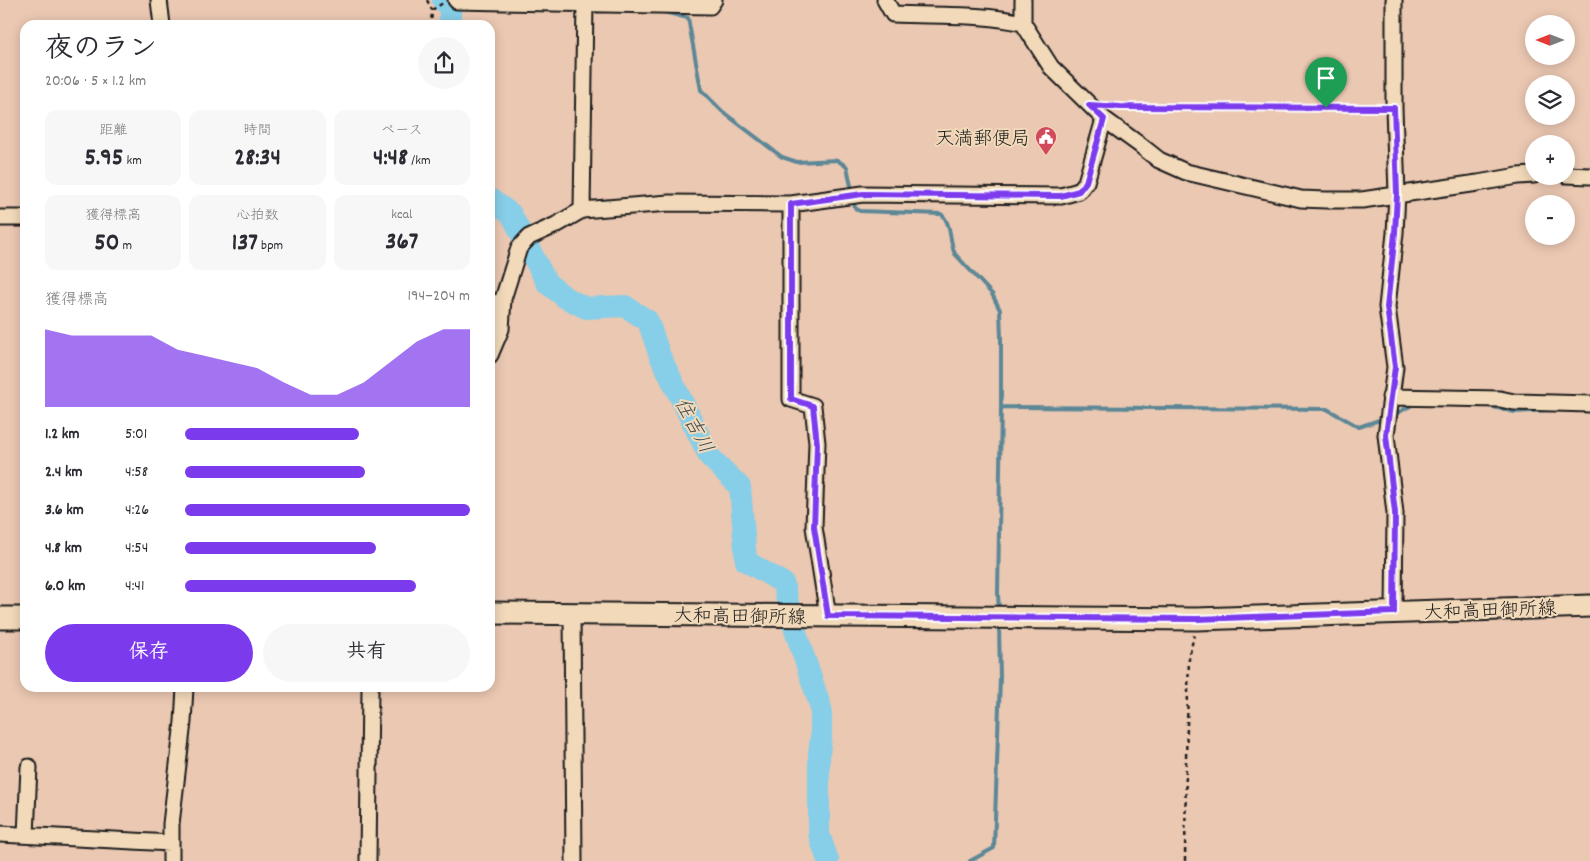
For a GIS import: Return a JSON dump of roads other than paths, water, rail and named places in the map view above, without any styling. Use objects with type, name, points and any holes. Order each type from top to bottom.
[{"type":"main road","name":"大和高田御所線","points":[[495,613],[1197,619],[1590,606]]},
{"type":"main road","points":[[0,618],[20,618]]},
{"type":"street","points":[[159,0],[161,20]]},
{"type":"street","points":[[456,0],[710,6],[714,0]]},
{"type":"street","points":[[885,0],[893,14],[965,16],[1013,20],[1023,23]]},
{"type":"street","points":[[1023,0],[1023,23],[1051,67],[1104,119],[1159,160],[1186,172],[1301,199],[1362,200],[1525,176]]},
{"type":"street","points":[[1394,0],[1394,108],[1397,194],[1387,307],[1395,367],[1386,435],[1395,513],[1394,612]]},
{"type":"street","points":[[582,210],[585,3]]},
{"type":"street","points":[[495,343],[501,328],[497,299],[519,248],[529,237],[556,225],[582,210],[669,203],[791,204],[863,194],[1061,196],[1079,191],[1086,182],[1104,119]]},
{"type":"street","points":[[1575,175],[1590,176]]},
{"type":"street","points":[[791,204],[791,399],[813,406],[817,444],[814,527],[828,616]]},
{"type":"street","points":[[0,218],[20,218]]},
{"type":"street","points":[[1390,397],[1500,398],[1514,402],[1590,404]]},
{"type":"street","points":[[572,614],[574,861]]},
{"type":"street","points":[[171,861],[171,824],[185,692]]},
{"type":"street","points":[[368,861],[370,692]]},
{"type":"street","points":[[26,835],[29,767]]},
{"type":"street","points":[[0,834],[171,843]]},
{"type":"waterway","name":"住吉川","points":[[443,0],[450,9],[450,20]]},
{"type":"waterway","points":[[450,9],[462,8]]},
{"type":"waterway","points":[[664,12],[688,18],[701,90],[723,112],[782,157],[797,162],[837,160],[847,167],[852,191]]},
{"type":"waterway","points":[[853,198],[855,208],[860,211],[941,214],[949,227],[955,254],[992,294],[1000,310],[999,612]]},
{"type":"waterway","name":"住吉川","points":[[495,203],[511,214],[547,283],[566,298],[586,308],[625,306],[648,321],[660,356],[709,456],[740,487],[746,561],[783,583],[794,627],[821,708],[819,834],[828,861]]},
{"type":"waterway","points":[[1392,416],[1414,404]]},
{"type":"waterway","points":[[1489,406],[1515,412],[1553,410]]},
{"type":"waterway","points":[[1001,407],[1327,409],[1359,427],[1385,418]]},
{"type":"waterway","points":[[970,861],[994,848],[1000,678],[999,624]]},
{"type":"place","name":"天満郵便局","points":[[1046,156]]}]
